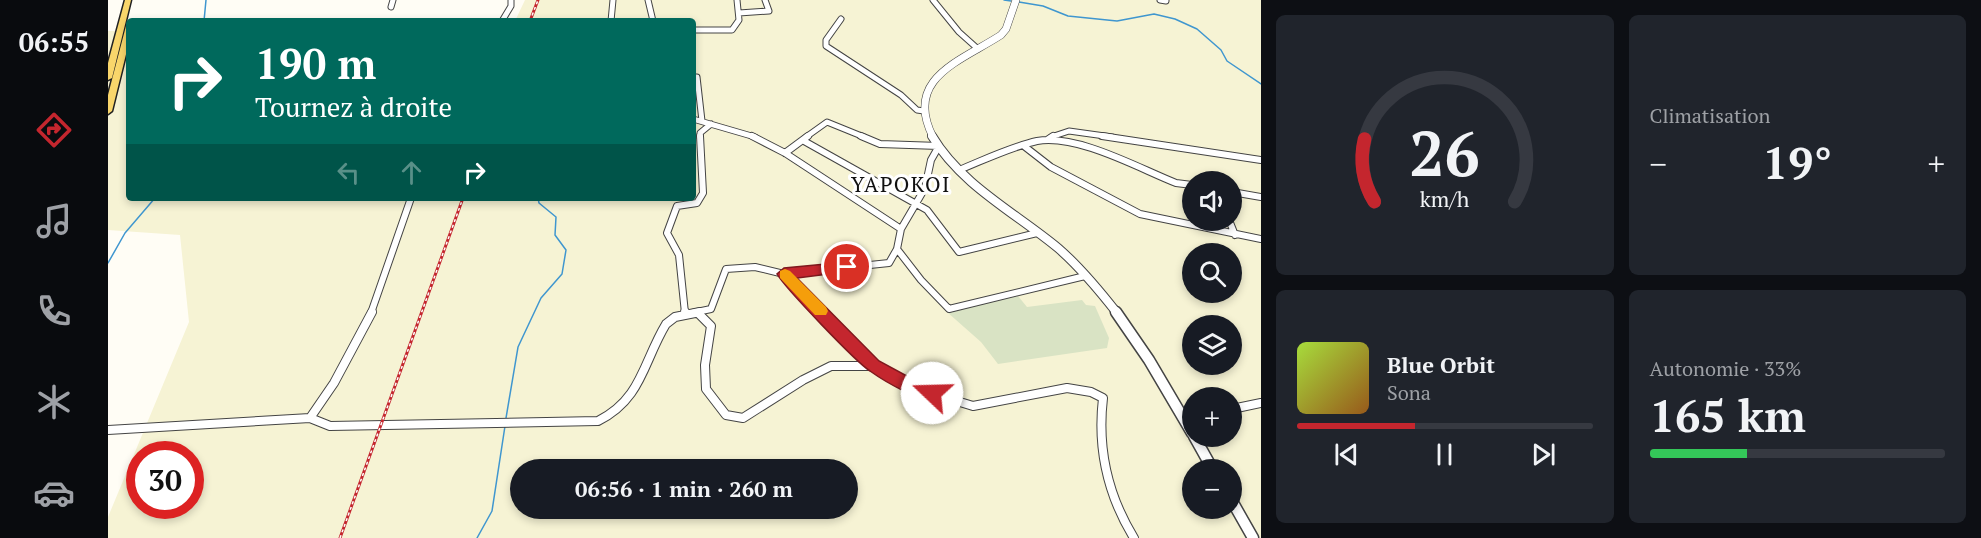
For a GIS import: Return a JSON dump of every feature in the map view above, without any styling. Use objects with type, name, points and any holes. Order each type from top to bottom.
[{"type":"main road","points":[[108,78],[128,0]]},
{"type":"main road","points":[[131,18],[135,0]]},
{"type":"main road","points":[[108,111],[126,40]]},
{"type":"street","points":[[391,7],[393,0]]},
{"type":"street","points":[[503,18],[511,0]]},
{"type":"street","points":[[611,18],[613,0]]},
{"type":"street","points":[[648,0],[652,18]]},
{"type":"street","points":[[696,30],[732,30],[739,20],[737,0]]},
{"type":"street","points":[[739,13],[769,11],[765,0]]},
{"type":"street","points":[[933,0],[958,32],[978,49]]},
{"type":"street","points":[[1015,2],[1006,29],[942,71],[935,79],[926,94],[924,111],[939,146],[959,170],[1037,232],[1085,276],[1122,320],[1182,410]]},
{"type":"street","points":[[841,18],[826,40],[826,46],[901,95],[917,110],[924,111]]},
{"type":"street","points":[[696,77],[698,77],[702,121]]},
{"type":"street","points":[[696,120],[750,135],[785,153],[901,229]]},
{"type":"street","points":[[785,153],[827,122],[880,144],[939,146]]},
{"type":"street","points":[[685,315],[678,255],[667,233],[677,206],[697,203],[703,193],[700,133],[711,124]]},
{"type":"street","points":[[959,170],[1069,131],[1261,160]]},
{"type":"street","points":[[1047,140],[1079,147],[1182,184]]},
{"type":"street","points":[[804,141],[927,210],[959,252],[1037,232]]},
{"type":"street","points":[[108,430],[310,418],[330,426],[382,423],[598,421],[612,417],[642,381],[663,328],[674,317],[711,309],[726,269],[735,266],[770,269],[784,274],[889,263],[897,249],[901,229],[918,205],[925,188],[931,160],[939,146]]},
{"type":"street","points":[[1024,146],[1051,167],[1140,214],[1261,239]]},
{"type":"street","points":[[1242,193],[1261,196]]},
{"type":"street","points":[[310,418],[334,384],[375,306],[410,201]]},
{"type":"street","points":[[1233,231],[1235,235]]},
{"type":"street","points":[[897,249],[921,280],[949,309],[1085,276]]},
{"type":"street","points":[[784,274],[873,366],[911,387],[973,406],[1067,388],[1091,392],[1103,398],[1099,434],[1102,457],[1120,515],[1134,538]]},
{"type":"street","points":[[698,313],[711,327],[705,365],[706,389],[726,415],[743,418],[803,380],[831,366],[873,366]]},
{"type":"street","points":[[1242,407],[1261,403]]},
{"type":"street","points":[[1242,519],[1253,538]]},
{"type":"shaded area","points":[[525,0],[1261,0],[1261,538],[108,538],[108,517],[126,474],[126,519],[204,519],[204,441],[140,441],[189,322],[180,235],[108,230],[108,31],[126,31],[126,201],[696,201],[696,18],[516,18]]},
{"type":"green space","points":[[1018,296],[1027,307],[1082,300],[1086,305],[1095,306],[1109,338],[1107,348],[998,364],[981,342],[947,312]]},
{"type":"waterway","points":[[204,18],[206,0]]},
{"type":"waterway","points":[[1004,0],[1011,1]]},
{"type":"waterway","points":[[1019,2],[1043,6],[1068,16],[1117,21],[1154,14],[1175,19],[1197,29],[1221,50],[1227,61],[1261,84]]},
{"type":"waterway","points":[[108,263],[125,233],[152,201]]},
{"type":"waterway","points":[[506,418],[518,347],[541,298],[562,274],[566,250],[555,235],[556,217],[539,201]]},
{"type":"waterway","points":[[477,538],[492,511],[505,426]]},
{"type":"railway","points":[[531,18],[538,0]]},
{"type":"railway","points":[[340,538],[462,201]]},
{"type":"slow traffic","points":[[785,274],[821,311]]},
{"type":"district","name":"YAPOKOI","points":[[901,185]]},
{"type":"route","points":[[847,267],[784,274],[873,366],[911,387],[932,393]]}]
